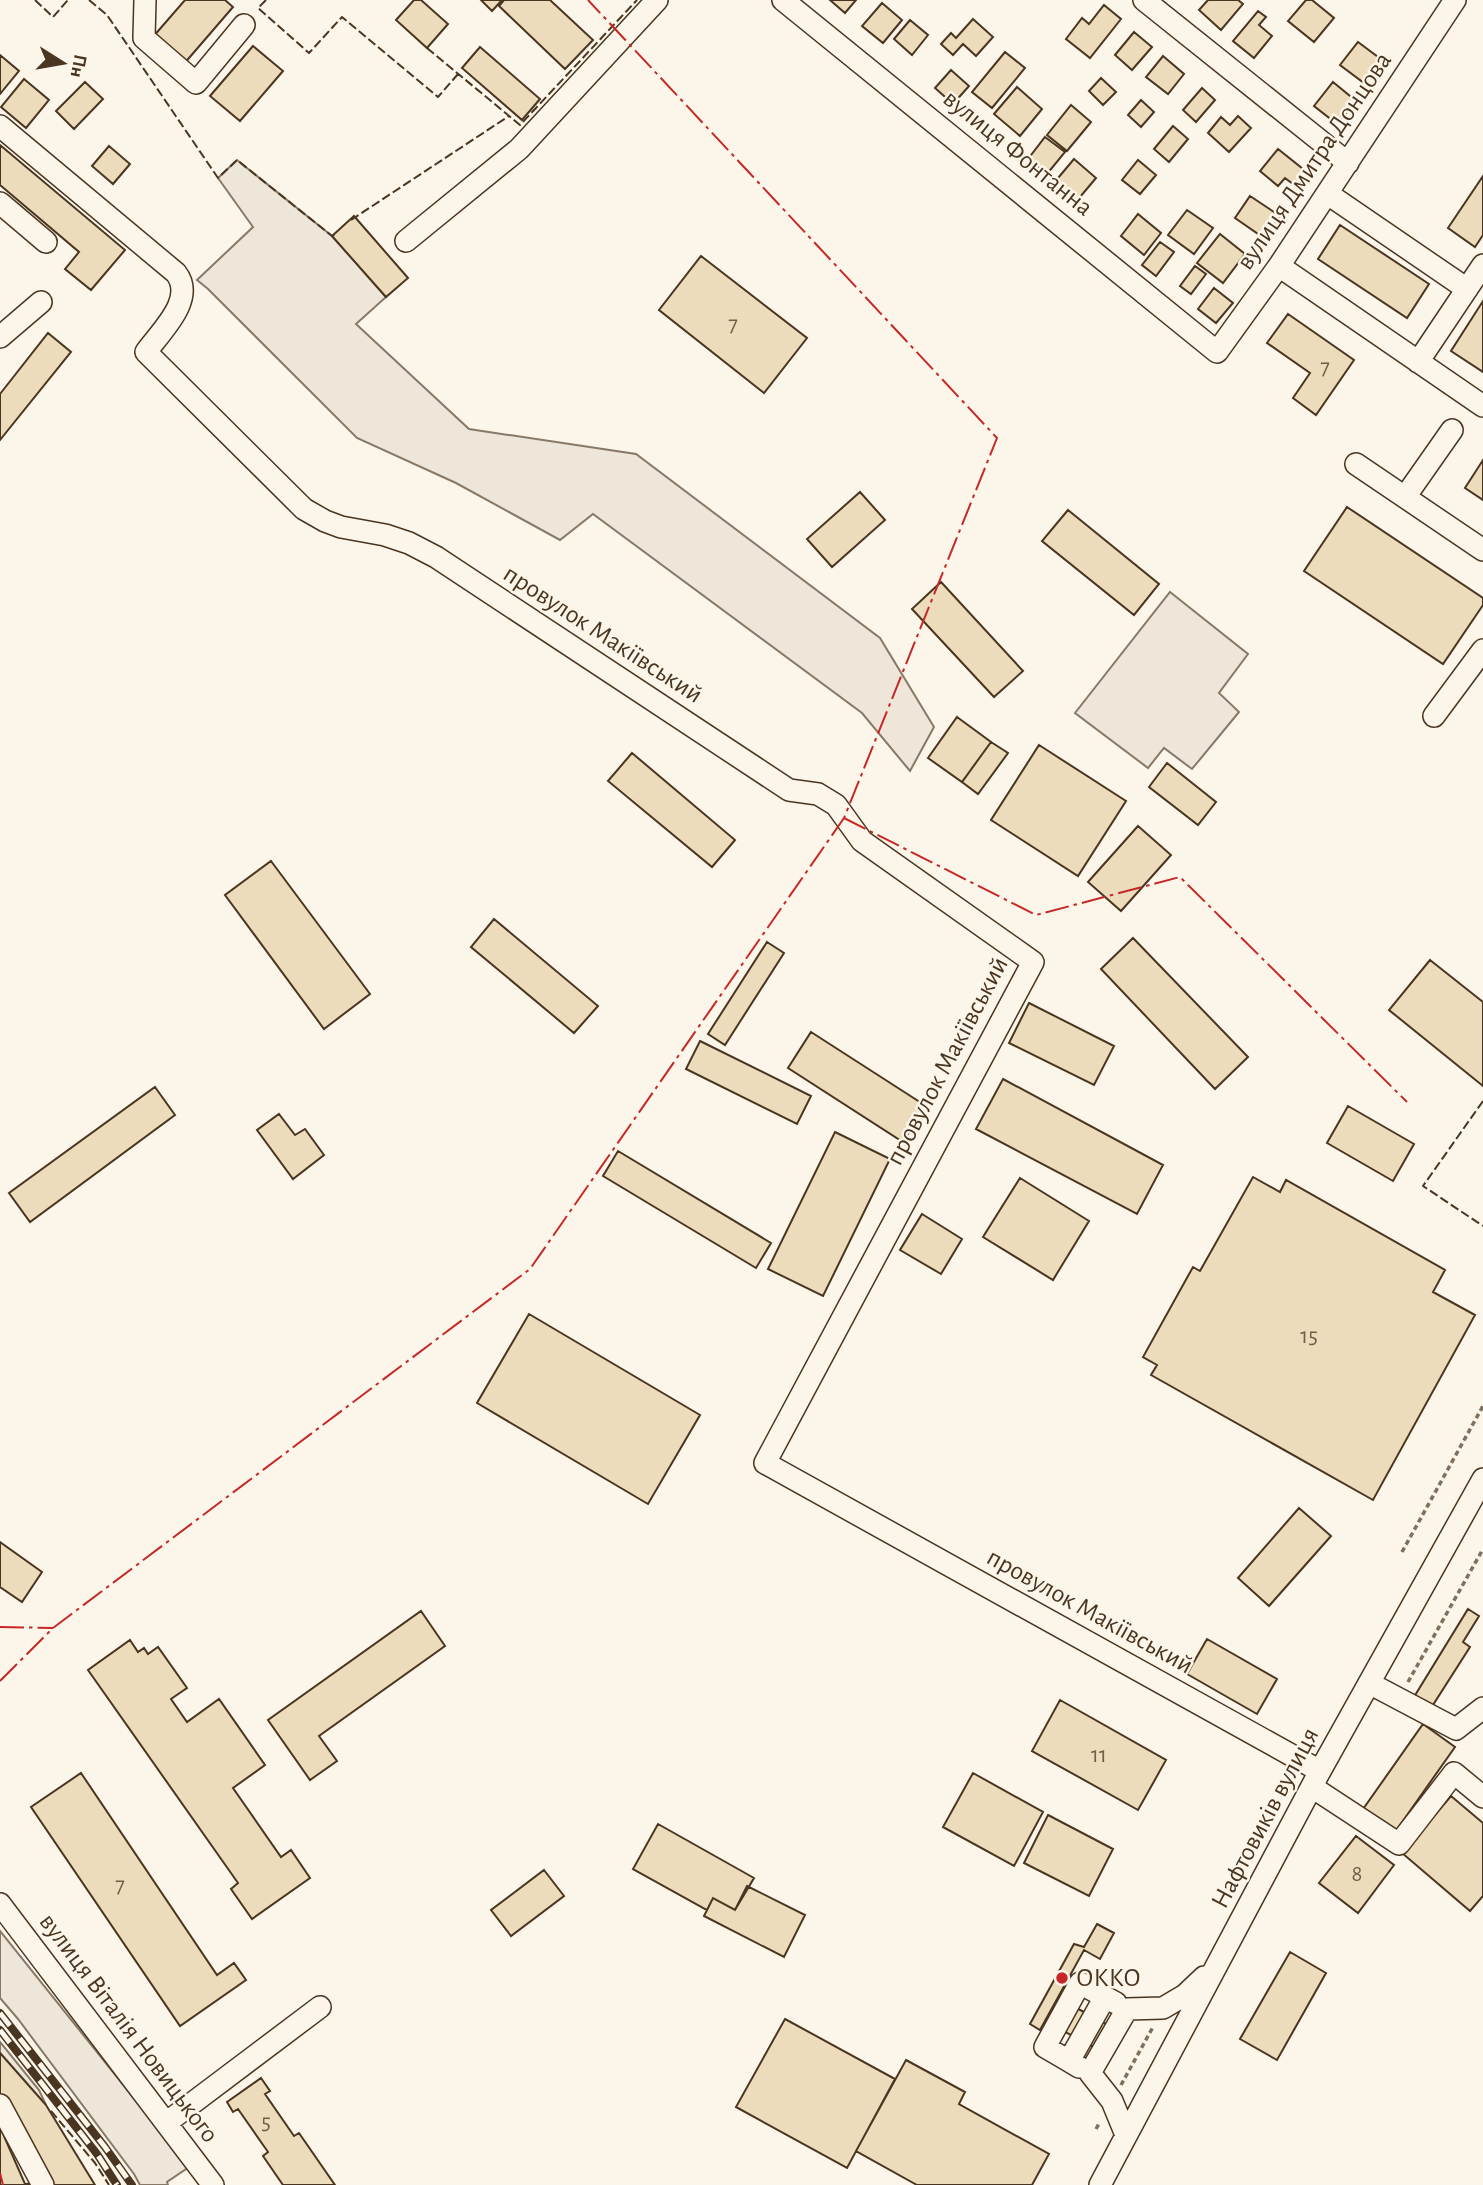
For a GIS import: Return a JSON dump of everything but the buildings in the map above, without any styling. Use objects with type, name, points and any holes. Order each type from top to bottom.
[{"type":"street","points":[[145,0],[144,38],[196,83],[244,25]]},
{"type":"street","points":[[407,241],[519,149],[657,0]]},
{"type":"street","name":"вулиця Фонтанна","points":[[783,0],[1217,352]]},
{"type":"street","points":[[1144,0],[1348,163]]},
{"type":"street","name":"вулиця Дмитра Донцова","points":[[1217,352],[1328,194],[1455,0]]},
{"type":"street","name":"провулок Макіївський","points":[[0,126],[176,273],[182,281],[184,291],[180,304],[146,352],[304,509],[341,527],[384,535],[409,543],[436,557],[789,790],[818,794],[836,805],[862,841],[1034,962],[765,1463],[1316,1779]]},
{"type":"street","points":[[1328,194],[1467,289]]},
{"type":"street","points":[[0,203],[46,242]]},
{"type":"street","points":[[1418,362],[1483,265]]},
{"type":"street","points":[[1279,266],[1483,406]]},
{"type":"street","points":[[0,337],[41,302]]},
{"type":"street","points":[[1405,497],[1452,430]]},
{"type":"street","points":[[1356,464],[1483,550]]},
{"type":"street","points":[[1434,716],[1483,650]]},
{"type":"street","name":"Нафтовиків вулиця","points":[[1100,2185],[1316,1779],[1483,1479]]},
{"type":"street","points":[[1370,1683],[1456,1729],[1483,1708]]},
{"type":"street","points":[[1316,1779],[1399,1844],[1454,1773],[1483,1797]]},
{"type":"street","name":"вулиця Віталія Новицького","points":[[0,1904],[213,2185]]},
{"type":"street","points":[[1126,2135],[1112,2101],[1090,2073],[1069,2062],[1105,1997],[1127,2009],[1163,2008],[1185,1995],[1220,1961]]},
{"type":"street","points":[[166,2123],[320,2007]]},
{"type":"street","points":[[1090,2073],[1127,2009]]},
{"type":"street","points":[[0,2105],[43,2185]]},
{"type":"path","points":[[1402,1552],[1483,1406]]},
{"type":"path","points":[[1399,1698],[1483,1549]]},
{"type":"path","points":[[1096,2129],[1163,2008]]},
{"type":"shaded area","points":[[237,160],[332,236],[386,297],[356,324],[469,429],[636,454],[880,638],[934,727],[910,771],[862,713],[593,514],[560,540],[456,483],[357,438],[197,280],[253,227],[218,178]]},
{"type":"shaded area","points":[[1170,592],[1248,654],[1219,693],[1239,712],[1192,769],[1164,748],[1148,768],[1075,713]]},
{"type":"shaded area","points":[[0,1931],[189,2167],[167,2182],[168,2185],[140,2185],[0,1998]]},
{"type":"shaded area","points":[[0,2042],[39,2090],[46,2105],[0,2053]]},
{"type":"railway","points":[[0,2013],[132,2185]]},
{"type":"railway","points":[[0,2030],[97,2154],[117,2185]]},
{"type":"fence","points":[[35,0],[53,17],[68,0]]},
{"type":"fence","points":[[89,0],[107,15],[218,178],[237,160],[332,236],[335,234]]},
{"type":"fence","points":[[266,0],[258,8],[309,53],[342,17],[438,97],[458,74]]},
{"type":"fence","points":[[427,48],[520,125],[637,0]]},
{"type":"fence","points":[[351,220],[509,116]]},
{"type":"fence","points":[[1483,1101],[1423,1186],[1483,1226]]},
{"type":"fence","points":[[51,2111],[95,2163],[109,2185]]},
{"type":"power","points":[[0,1681],[53,1628],[530,1269],[844,818],[997,438],[588,0]]},
{"type":"power","points":[[844,818],[1036,915],[1180,877],[1407,1102]]},
{"type":"power","points":[[0,1627],[53,1628]]},
{"type":"power","points":[[0,2173],[3,2185]]},
{"type":"place","name":"ОККО","points":[[1062,1978]]}]
